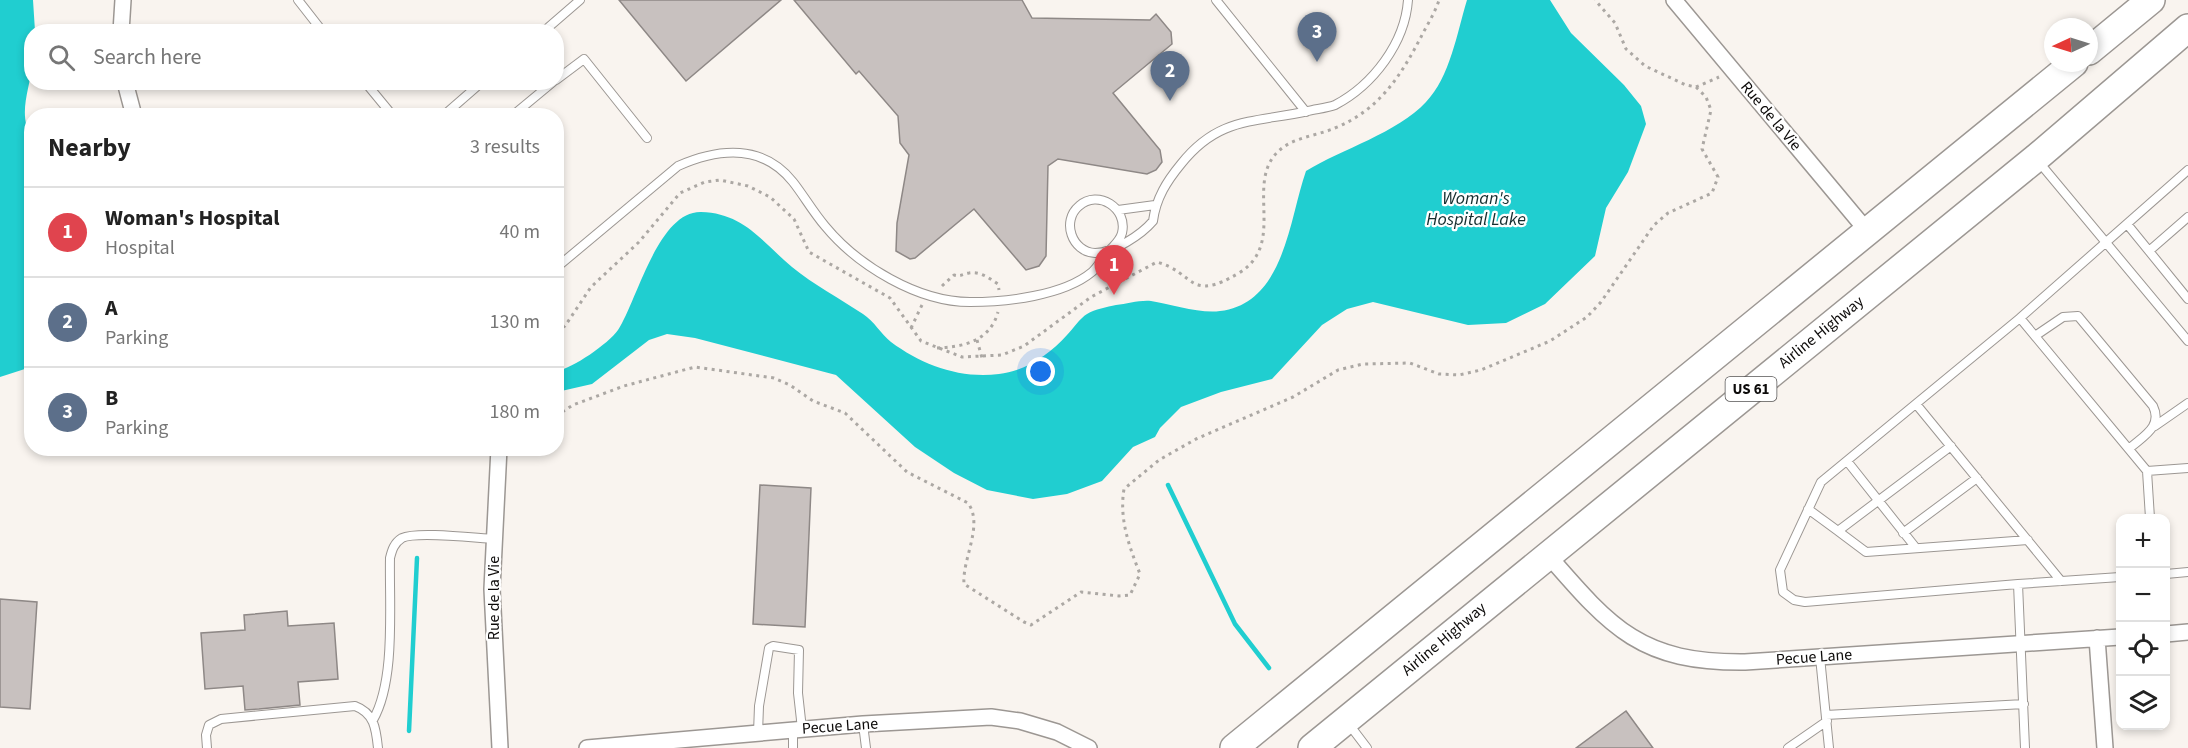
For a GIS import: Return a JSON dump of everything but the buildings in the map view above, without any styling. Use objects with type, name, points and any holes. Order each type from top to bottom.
[{"type":"highway","points":[[2098,44],[2151,0]]},
{"type":"highway","name":"Airline Highway","points":[[1312,748],[1547,554],[2036,158],[2188,28]]},
{"type":"highway","name":"US 61","points":[[1234,748],[2063,72]]},
{"type":"street","points":[[122,24],[123,0]]},
{"type":"street","name":"Rue de la Vie","points":[[1674,0],[1868,232]]},
{"type":"street","points":[[127,90],[132,108]]},
{"type":"street","name":"Rue de la Vie","points":[[499,456],[494,539],[493,633],[500,748]]},
{"type":"street","name":"Pecue Lane","points":[[1547,554],[1599,612],[1623,632],[1661,652],[1687,659],[1714,662],[1820,657],[2116,637]]},
{"type":"street","points":[[2170,634],[2188,632]]},
{"type":"street","points":[[2097,638],[2105,748]]},
{"type":"street","name":"Pecue Lane","points":[[587,748],[660,745],[797,729],[991,717],[1020,721],[1057,732],[1089,748]]},
{"type":"lane","points":[[298,0],[317,24]]},
{"type":"lane","points":[[552,24],[580,0]]},
{"type":"lane","points":[[1216,0],[1306,112]]},
{"type":"lane","points":[[564,261],[678,166],[698,158],[737,151],[756,155],[778,166],[825,227],[848,249],[880,271],[913,289],[939,298],[967,302],[1028,297],[1067,285],[1092,272],[1110,249],[1121,235],[1123,226],[1118,210],[1111,204],[1095,199],[1079,205],[1071,220],[1070,228],[1077,245],[1093,253],[1110,249],[1147,229],[1153,220],[1155,205],[1180,164],[1198,144],[1213,133],[1246,120],[1306,112],[1333,105],[1368,82],[1394,48],[1407,14],[1408,0]]},
{"type":"lane","points":[[564,74],[584,58],[647,138]]},
{"type":"lane","points":[[372,90],[387,108]]},
{"type":"lane","points":[[452,108],[473,90]]},
{"type":"lane","points":[[522,108],[544,90]]},
{"type":"lane","points":[[2036,158],[2188,340]]},
{"type":"lane","points":[[2116,577],[1805,602],[1794,600],[1783,592],[1780,570],[1821,482],[2020,318],[2188,170]]},
{"type":"lane","points":[[1118,210],[1155,205]]},
{"type":"lane","points":[[2149,251],[2188,217]]},
{"type":"lane","points":[[2127,224],[2188,299]]},
{"type":"lane","points":[[2036,336],[2063,317],[2078,316],[2153,406],[2157,416],[2156,426]]},
{"type":"lane","points":[[2020,318],[2147,471],[2150,514]]},
{"type":"lane","points":[[2175,325],[2188,325]]},
{"type":"lane","points":[[2128,449],[2188,403]]},
{"type":"lane","points":[[1916,404],[2061,581]]},
{"type":"lane","points":[[1838,531],[1951,446]]},
{"type":"lane","points":[[1847,461],[1877,502],[1916,548]]},
{"type":"lane","points":[[2147,471],[2188,468]]},
{"type":"lane","points":[[1903,532],[1977,478]]},
{"type":"lane","points":[[1808,509],[1866,552],[2028,540]]},
{"type":"lane","points":[[373,720],[383,703],[387,681],[390,558],[393,546],[403,538],[417,536],[494,539]]},
{"type":"lane","points":[[2170,574],[2188,572]]},
{"type":"lane","points":[[2018,584],[2025,748]]},
{"type":"lane","points":[[758,733],[759,706],[769,648],[772,646],[798,650],[797,729],[793,748]]},
{"type":"lane","points":[[1820,657],[1829,748]]},
{"type":"lane","points":[[1788,748],[1826,718],[2024,704]]},
{"type":"lane","points":[[207,748],[206,735],[209,725],[236,716],[355,706],[366,710],[373,720],[378,748]]},
{"type":"lane","points":[[1346,720],[1367,748]]},
{"type":"lane","points":[[863,724],[866,748]]},
{"type":"path","points":[[564,326],[591,287],[639,242],[680,193],[705,182],[720,180],[748,186],[770,197],[785,208],[794,219],[809,252],[890,298],[921,341],[934,349],[962,357],[982,358],[1002,355],[1024,346],[1091,297],[1157,262],[1192,284],[1204,287],[1239,272],[1250,264],[1260,251],[1267,168],[1276,154],[1288,143],[1335,128],[1384,95],[1401,75],[1438,0]]},
{"type":"path","points":[[564,411],[573,405],[624,386],[695,367],[774,378],[790,385],[813,401],[845,413],[907,472],[968,503],[972,509],[973,531],[964,584],[1031,625],[1081,592],[1130,595],[1140,574],[1128,546],[1123,516],[1124,489],[1159,460],[1196,439],[1293,397],[1338,370],[1363,364],[1410,363],[1439,374],[1459,375],[1481,370],[1550,341],[1587,317],[1623,273],[1654,225],[1668,213],[1712,193],[1717,185],[1718,177],[1702,149],[1711,110],[1706,97],[1695,87],[1645,66],[1626,49],[1615,23],[1595,0]]},
{"type":"path","points":[[1695,87],[1734,71]]},
{"type":"path","points":[[977,340],[982,358]]},
{"type":"water","points":[[0,0],[33,0],[35,24],[24,24],[24,90],[28,90],[24,108],[24,369],[0,377]]},
{"type":"water","name":"Woman's Hospital Lake","points":[[1467,0],[1550,0],[1571,33],[1624,85],[1641,106],[1646,124],[1628,172],[1606,208],[1595,256],[1545,304],[1506,323],[1468,325],[1373,302],[1347,309],[1322,325],[1272,379],[1221,392],[1181,407],[1160,428],[1155,437],[1133,447],[1102,481],[1067,494],[1033,499],[987,490],[954,473],[915,447],[836,375],[695,338],[667,334],[649,340],[592,384],[564,390],[564,369],[590,355],[618,330],[661,241],[673,226],[686,216],[701,212],[716,214],[741,223],[800,274],[867,317],[891,342],[929,364],[956,372],[999,374],[1027,366],[1052,349],[1084,316],[1105,307],[1151,301],[1212,312],[1242,305],[1258,292],[1271,276],[1281,256],[1306,171],[1385,132],[1414,113],[1434,92],[1452,54]]},
{"type":"waterway","points":[[1168,485],[1235,624],[1269,668]]},
{"type":"waterway","points":[[409,731],[417,558]]},
{"type":"place","name":"B","points":[[1317,62]]},
{"type":"place","name":"A","points":[[1170,101]]},
{"type":"place","name":"Woman's Hospital","points":[[1114,295]]}]
